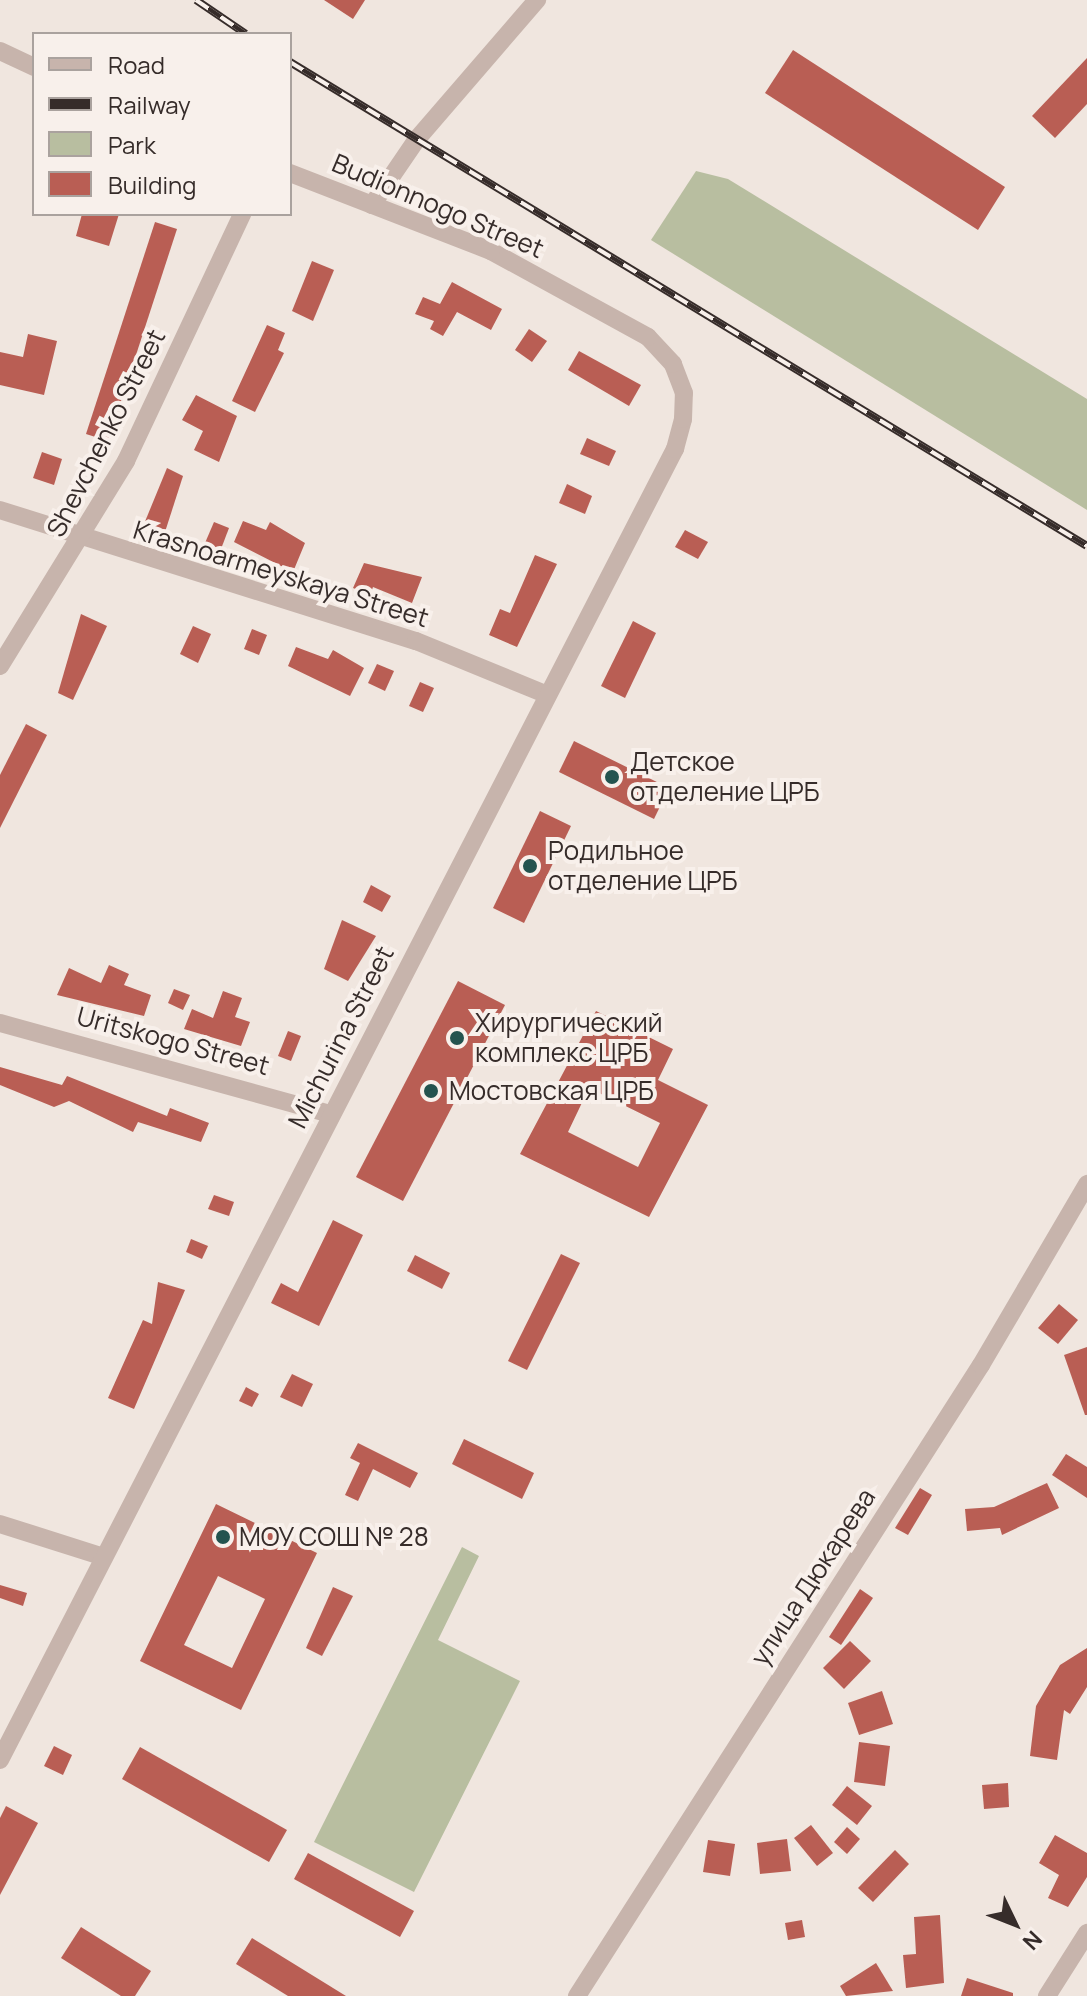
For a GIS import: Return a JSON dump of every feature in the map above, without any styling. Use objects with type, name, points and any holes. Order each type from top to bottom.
[{"type":"street","points":[[372,205],[417,139],[537,0]]},
{"type":"street","points":[[0,51],[32,66]]},
{"type":"street","name":"Budionnogo Street","points":[[292,174],[491,251],[648,337]]},
{"type":"street","name":"Shevchenko Street","points":[[0,666],[83,541],[241,216]]},
{"type":"street","name":"Michurina Street","points":[[0,1760],[545,694],[675,449],[684,393],[673,364],[648,337]]},
{"type":"street","name":"Krasnoarmeyskaya Street","points":[[0,510],[83,541],[416,641],[545,694]]},
{"type":"street","name":"Uritskogo Street","points":[[0,1023],[331,1114]]},
{"type":"street","name":"улица Дюкарева","points":[[577,1996],[981,1365],[1087,1184]]},
{"type":"street","points":[[0,1524],[104,1557]]},
{"type":"street","points":[[1047,1996],[1087,1933]]},
{"type":"green space","points":[[696,171],[728,179],[1087,399],[1087,510],[651,240]]},
{"type":"green space","points":[[462,1547],[479,1556],[438,1640],[520,1681],[414,1892],[314,1842]]},
{"type":"building","points":[[324,0],[365,0],[353,19]]},
{"type":"building","points":[[793,50],[1005,187],[978,230],[765,93]]},
{"type":"building","points":[[1087,58],[1087,104],[1055,138],[1032,116]]},
{"type":"building","points":[[81,216],[118,216],[109,246],[76,236]]},
{"type":"building","points":[[155,222],[177,229],[108,441],[86,434]]},
{"type":"building","points":[[312,261],[334,270],[313,321],[292,311]]},
{"type":"building","points":[[452,282],[502,309],[491,330],[457,312],[443,336],[430,329],[434,321],[415,314],[423,297],[440,304]]},
{"type":"building","points":[[267,325],[285,333],[278,350],[284,353],[255,412],[232,401]]},
{"type":"building","points":[[529,329],[547,341],[532,362],[515,350]]},
{"type":"building","points":[[28,334],[57,341],[44,395],[0,385],[0,352],[23,357]]},
{"type":"building","points":[[579,351],[641,385],[629,406],[568,370]]},
{"type":"building","points":[[196,395],[237,416],[219,462],[194,450],[203,431],[182,420]]},
{"type":"building","points":[[587,438],[616,451],[609,466],[580,454]]},
{"type":"building","points":[[42,452],[62,459],[54,485],[33,478]]},
{"type":"building","points":[[167,468],[183,476],[165,532],[144,524]]},
{"type":"building","points":[[567,484],[592,496],[585,514],[559,503]]},
{"type":"building","points":[[243,521],[266,530],[270,522],[305,543],[293,572],[234,542]]},
{"type":"building","points":[[214,522],[229,528],[221,549],[205,543]]},
{"type":"building","points":[[685,530],[708,542],[698,559],[675,547]]},
{"type":"building","points":[[535,555],[557,564],[517,647],[489,635],[500,609],[510,613]]},
{"type":"building","points":[[364,563],[422,577],[412,603],[373,587],[370,595],[353,588]]},
{"type":"building","points":[[81,614],[107,626],[73,700],[58,693]]},
{"type":"building","points":[[633,621],[656,633],[625,698],[601,686]]},
{"type":"building","points":[[193,626],[211,634],[198,663],[180,654]]},
{"type":"building","points":[[252,629],[267,635],[259,655],[244,649]]},
{"type":"building","points":[[296,647],[328,659],[333,650],[364,668],[350,696],[288,666]]},
{"type":"building","points":[[377,664],[394,671],[385,691],[368,683]]},
{"type":"building","points":[[420,682],[434,688],[423,712],[409,706]]},
{"type":"building","points":[[26,724],[47,735],[0,828],[0,775]]},
{"type":"building","points":[[574,741],[669,788],[654,819],[559,772]]},
{"type":"building","points":[[540,811],[571,826],[524,923],[493,908]]},
{"type":"building","points":[[371,885],[391,896],[382,912],[363,902]]},
{"type":"building","points":[[342,920],[376,936],[348,981],[324,969]]},
{"type":"building","points":[[109,965],[129,974],[124,985],[151,995],[144,1016],[57,995],[69,968],[101,983]]},
{"type":"building","name":"Мостовская ЦРБ","points":[[458,981],[505,1005],[403,1201],[356,1177]]},
{"type":"building","points":[[174,989],[190,995],[183,1010],[168,1003]]},
{"type":"building","points":[[223,991],[242,998],[235,1017],[250,1022],[241,1046],[184,1029],[192,1009],[213,1018]]},
{"type":"building","points":[[596,1011],[673,1049],[658,1080],[708,1105],[649,1217],[520,1154]],"holes":[[[589,1088],[660,1123],[638,1167],[568,1132]]]},
{"type":"building","points":[[288,1031],[301,1036],[291,1061],[278,1056]]},
{"type":"building","points":[[0,1067],[62,1085],[67,1076],[167,1116],[170,1108],[209,1123],[201,1142],[138,1122],[133,1132],[69,1101],[54,1107],[0,1085]]},
{"type":"building","points":[[214,1195],[234,1202],[229,1216],[208,1209]]},
{"type":"building","points":[[333,1220],[363,1235],[319,1326],[271,1303],[281,1283],[298,1292]]},
{"type":"building","points":[[191,1239],[208,1246],[202,1259],[186,1252]]},
{"type":"building","points":[[561,1254],[580,1263],[527,1370],[508,1361]]},
{"type":"building","points":[[415,1255],[450,1273],[442,1289],[407,1271]]},
{"type":"building","points":[[158,1282],[185,1290],[134,1409],[108,1398],[143,1320],[152,1324]]},
{"type":"building","points":[[1059,1304],[1078,1320],[1058,1344],[1038,1328]]},
{"type":"building","points":[[1087,1347],[1087,1415],[1085,1415],[1064,1355]]},
{"type":"building","points":[[292,1374],[313,1384],[302,1407],[280,1397]]},
{"type":"building","points":[[246,1387],[259,1394],[252,1407],[239,1401]]},
{"type":"building","points":[[464,1439],[534,1473],[522,1499],[452,1464]]},
{"type":"building","points":[[358,1443],[418,1473],[410,1488],[373,1469],[358,1501],[345,1495],[360,1463],[350,1458]]},
{"type":"building","points":[[1066,1454],[1087,1467],[1087,1498],[1052,1475]]},
{"type":"building","points":[[1047,1483],[1059,1508],[1002,1535],[1000,1528],[967,1531],[965,1509],[994,1507]]},
{"type":"building","points":[[920,1488],[932,1495],[908,1535],[895,1528]]},
{"type":"building","points":[[216,1504],[317,1553],[241,1710],[140,1661]],"holes":[[[218,1576],[265,1599],[232,1668],[184,1645]]]},
{"type":"building","points":[[0,1585],[27,1593],[23,1606],[0,1598]]},
{"type":"building","points":[[333,1587],[353,1596],[322,1656],[306,1648]]},
{"type":"building","points":[[860,1589],[873,1598],[841,1645],[829,1637]]},
{"type":"building","points":[[850,1641],[871,1661],[844,1689],[823,1668]]},
{"type":"building","points":[[1087,1648],[1087,1687],[1070,1714],[1064,1710],[1057,1760],[1030,1756],[1036,1706],[1060,1665]]},
{"type":"building","points":[[882,1691],[893,1724],[859,1735],[848,1703]]},
{"type":"building","points":[[859,1742],[890,1746],[885,1786],[854,1782]]},
{"type":"building","points":[[54,1746],[72,1755],[63,1775],[44,1766]]},
{"type":"building","points":[[140,1747],[287,1830],[269,1862],[122,1779]]},
{"type":"building","points":[[1008,1783],[1009,1807],[984,1809],[982,1785]]},
{"type":"building","points":[[847,1786],[872,1806],[857,1825],[832,1805]]},
{"type":"building","points":[[6,1806],[38,1823],[0,1895],[0,1818]]},
{"type":"building","points":[[811,1825],[833,1853],[817,1866],[794,1838]]},
{"type":"building","points":[[847,1827],[860,1839],[847,1854],[834,1842]]},
{"type":"building","points":[[1055,1835],[1087,1853],[1087,1877],[1068,1907],[1048,1898],[1059,1875],[1039,1863]]},
{"type":"building","points":[[787,1839],[791,1871],[760,1874],[757,1843]]},
{"type":"building","points":[[708,1840],[735,1844],[730,1876],[703,1872]]},
{"type":"building","points":[[895,1850],[909,1864],[873,1902],[858,1888]]},
{"type":"building","points":[[308,1853],[414,1911],[400,1937],[294,1879]]},
{"type":"building","points":[[940,1915],[944,1983],[906,1988],[903,1955],[916,1954],[914,1917]]},
{"type":"building","points":[[802,1920],[805,1937],[788,1940],[785,1923]]},
{"type":"building","points":[[81,1927],[151,1971],[135,1996],[121,1996],[61,1958]]},
{"type":"building","points":[[252,1938],[346,1996],[288,1996],[236,1964]]},
{"type":"building","points":[[876,1963],[893,1991],[846,1996],[840,1986]]},
{"type":"building","points":[[967,1978],[1013,1993],[1013,1996],[961,1996]]},
{"type":"railway","points":[[196,0],[243,32]]},
{"type":"railway","points":[[292,63],[1087,546]]},
{"type":"place","name":"Детское отделение ЦРБ","points":[[612,777]]},
{"type":"place","name":"Родильное отделение ЦРБ","points":[[530,866]]},
{"type":"place","name":"Хирургический комплекс ЦРБ","points":[[457,1038]]},
{"type":"place","name":"Мостовская ЦРБ","points":[[431,1091]]},
{"type":"place","name":"МОУ СОШ № 28","points":[[223,1537]]}]
